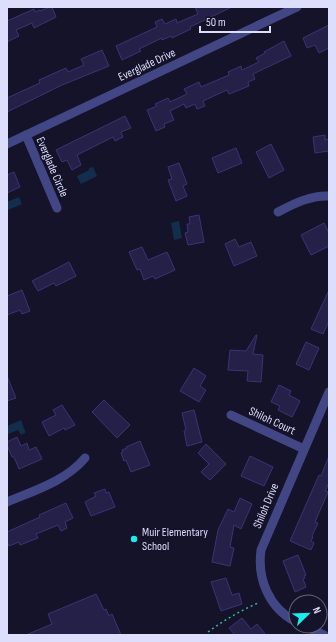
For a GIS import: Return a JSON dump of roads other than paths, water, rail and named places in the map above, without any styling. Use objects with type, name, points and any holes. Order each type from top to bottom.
[{"type":"street","name":"Everglade Drive","points":[[7,144],[297,7]]},
{"type":"street","name":"Everglade Circle","points":[[26,135],[57,208]]},
{"type":"street","points":[[278,212],[305,200],[321,196],[329,196]]},
{"type":"street","name":"Shiloh Drive","points":[[288,618],[280,611],[269,596],[260,572],[261,550],[329,392]]},
{"type":"street","name":"Shiloh Court","points":[[231,415],[304,449]]},
{"type":"street","points":[[7,501],[58,479],[70,472],[85,458]]},
{"type":"water","points":[[93,167],[97,176],[81,184],[77,176]]},
{"type":"water","points":[[19,197],[22,204],[8,210],[7,202]]},
{"type":"water","points":[[179,221],[182,238],[174,240],[171,223]]},
{"type":"water","points":[[21,420],[25,433],[21,435],[18,430],[8,434],[7,426]]},
{"type":"place","name":"Muir Elementary School","points":[[134,539]]}]
